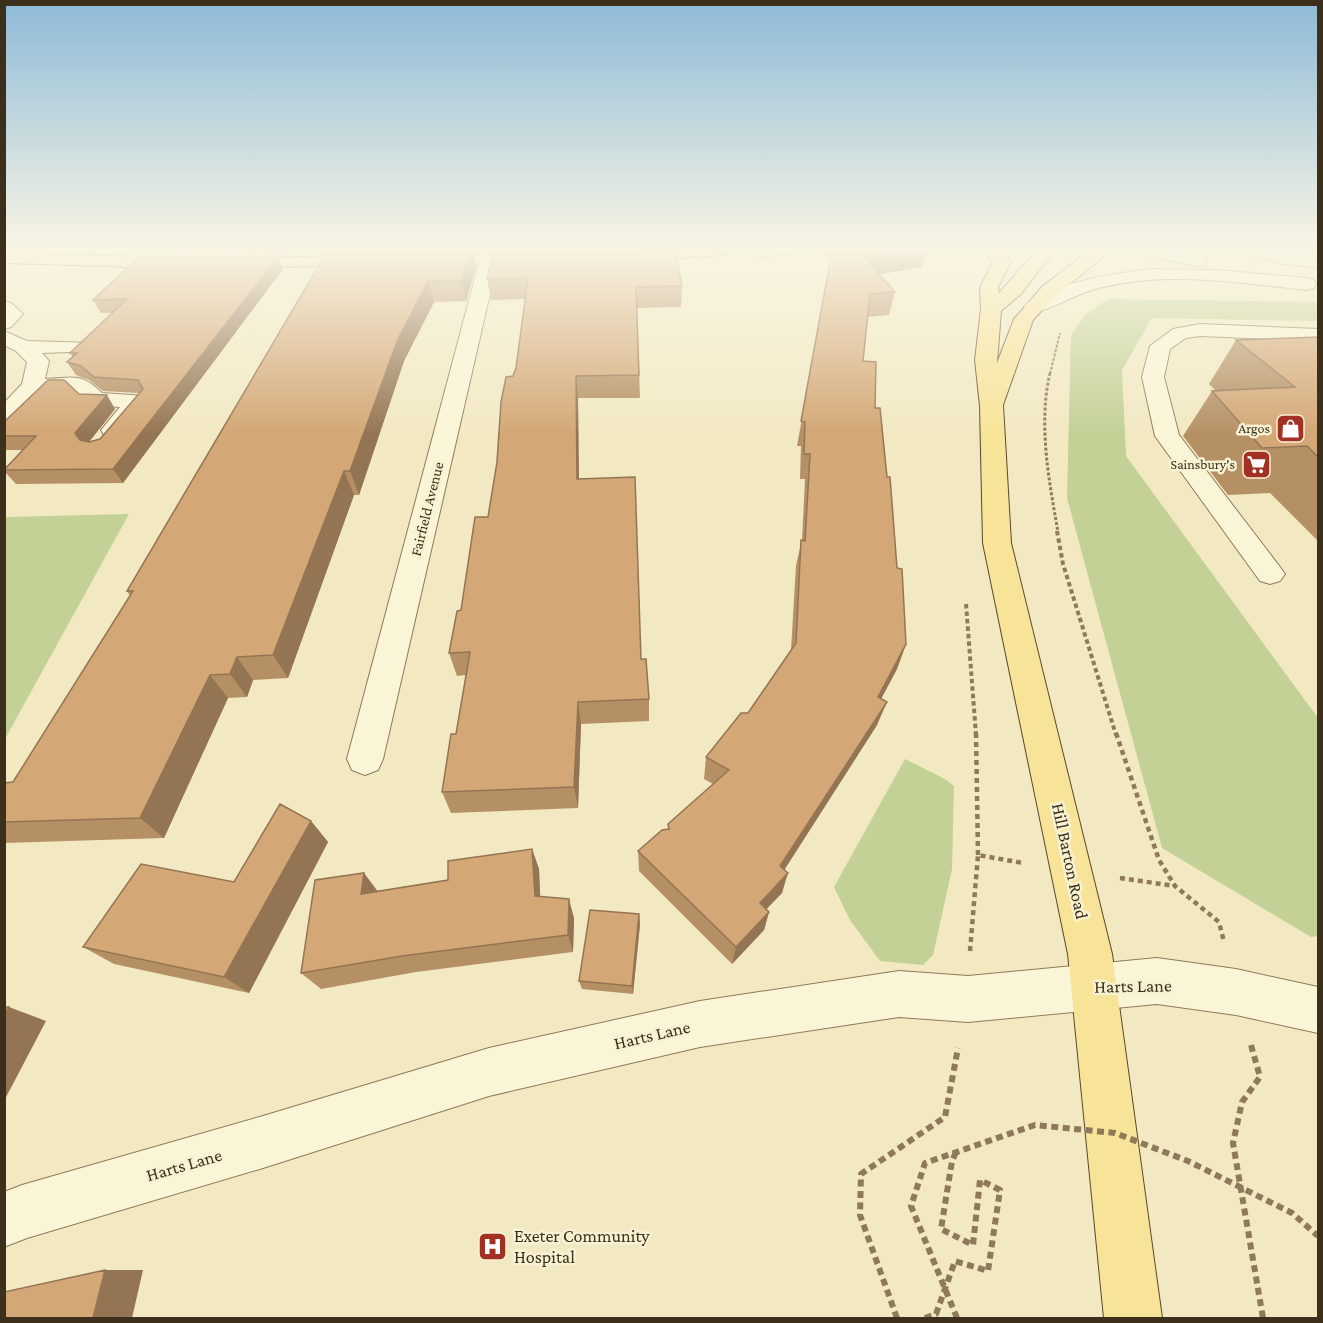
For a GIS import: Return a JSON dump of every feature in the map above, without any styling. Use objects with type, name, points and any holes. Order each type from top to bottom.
[{"type":"main road","name":"Hill Barton Road","points":[[991,312],[986,360],[992,406],[997,543],[1073,871],[1095,986],[1133,1318]]},
{"type":"main road","name":"Hill Barton Road","points":[[992,406],[1024,319],[1030,312]]},
{"type":"street","points":[[4,323],[13,314],[11,312]]},
{"type":"street","name":"Fairfield Avenue","points":[[365,759],[476,312]]},
{"type":"street","points":[[1270,574],[1167,436],[1153,377],[1160,346],[1180,333],[1200,330],[1318,334]]},
{"type":"street","points":[[14,342],[86,347]]},
{"type":"street","points":[[4,418],[33,386],[38,362],[14,342]]},
{"type":"street","points":[[33,386],[80,384],[96,400],[138,401],[99,447]]},
{"type":"street","name":"Harts Lane","points":[[4,1220],[22,1212],[263,1142],[489,1072],[700,1024],[899,994],[968,999],[1157,981],[1236,992],[1318,1010]]},
{"type":"path","points":[[1062,329],[1047,385],[1045,435],[1052,499],[1063,564],[1102,692],[1159,860],[1175,886]]},
{"type":"path","points":[[1260,1077],[1242,1102],[1233,1143],[1263,1318]]},
{"type":"path","points":[[957,1318],[911,1206],[925,1163],[957,1150],[1035,1125],[1115,1133],[1188,1161],[1292,1213],[1318,1236]]},
{"type":"path","points":[[925,1318],[936,1314],[955,1261],[988,1271],[999,1190],[980,1179],[973,1245],[941,1229],[952,1161],[957,1150]]},
{"type":"green space","points":[[1090,312],[1318,312],[1318,321],[1152,318],[1122,370],[1126,456],[1318,718],[1318,936],[1311,937],[1162,848],[1067,498],[1071,335],[1084,316]]},
{"type":"green space","points":[[129,514],[5,739],[5,517]]},
{"type":"green space","points":[[905,759],[954,786],[952,869],[933,955],[923,965],[880,961],[850,920],[834,887]]},
{"type":"building","points":[[114,312],[235,312],[113,469],[4,470],[36,436],[4,436],[4,422],[48,380],[64,380],[79,394],[107,395],[75,433],[80,440],[89,442],[100,439],[143,389],[138,380],[94,377],[81,366],[67,362],[77,353],[70,353]]},
{"type":"building","points":[[292,312],[412,312],[398,339],[350,471],[344,471],[273,655],[237,657],[230,674],[210,675],[140,818],[4,822],[4,783],[13,782],[133,591],[127,591]]},
{"type":"building","points":[[524,312],[637,312],[639,375],[576,376],[577,479],[635,477],[641,659],[646,659],[649,699],[578,702],[574,787],[442,792],[451,734],[456,734],[470,652],[449,653],[457,611],[461,610],[475,517],[488,517],[497,462],[501,402],[506,377],[513,376]]},
{"type":"building","points":[[821,312],[868,312],[863,361],[876,362],[875,408],[880,408],[887,477],[890,477],[897,568],[902,569],[906,644],[878,697],[887,702],[780,866],[788,873],[760,903],[769,912],[736,947],[638,851],[662,830],[669,829],[668,824],[729,770],[706,757],[741,713],[748,713],[796,643],[801,540],[805,541],[810,454],[804,454],[805,422],[801,421]]},
{"type":"building","points":[[1318,337],[1318,457],[1307,446],[1262,448],[1212,391],[1295,387],[1236,340]]},
{"type":"building","points":[[280,804],[311,821],[224,977],[83,947],[141,864],[234,882]]},
{"type":"building","points":[[532,849],[535,896],[569,899],[568,935],[402,956],[301,973],[315,880],[364,873],[361,894],[448,880],[448,861]]},
{"type":"building","points":[[590,910],[639,914],[632,986],[579,981]]},
{"type":"building","points":[[105,1270],[93,1318],[4,1318],[4,1292]]},
{"type":"place","name":"Argos","points":[[1291,428]]},
{"type":"place","name":"Sainsbury's","points":[[1256,464]]},
{"type":"place","name":"Exeter Community Hospital","points":[[493,1246]]}]
